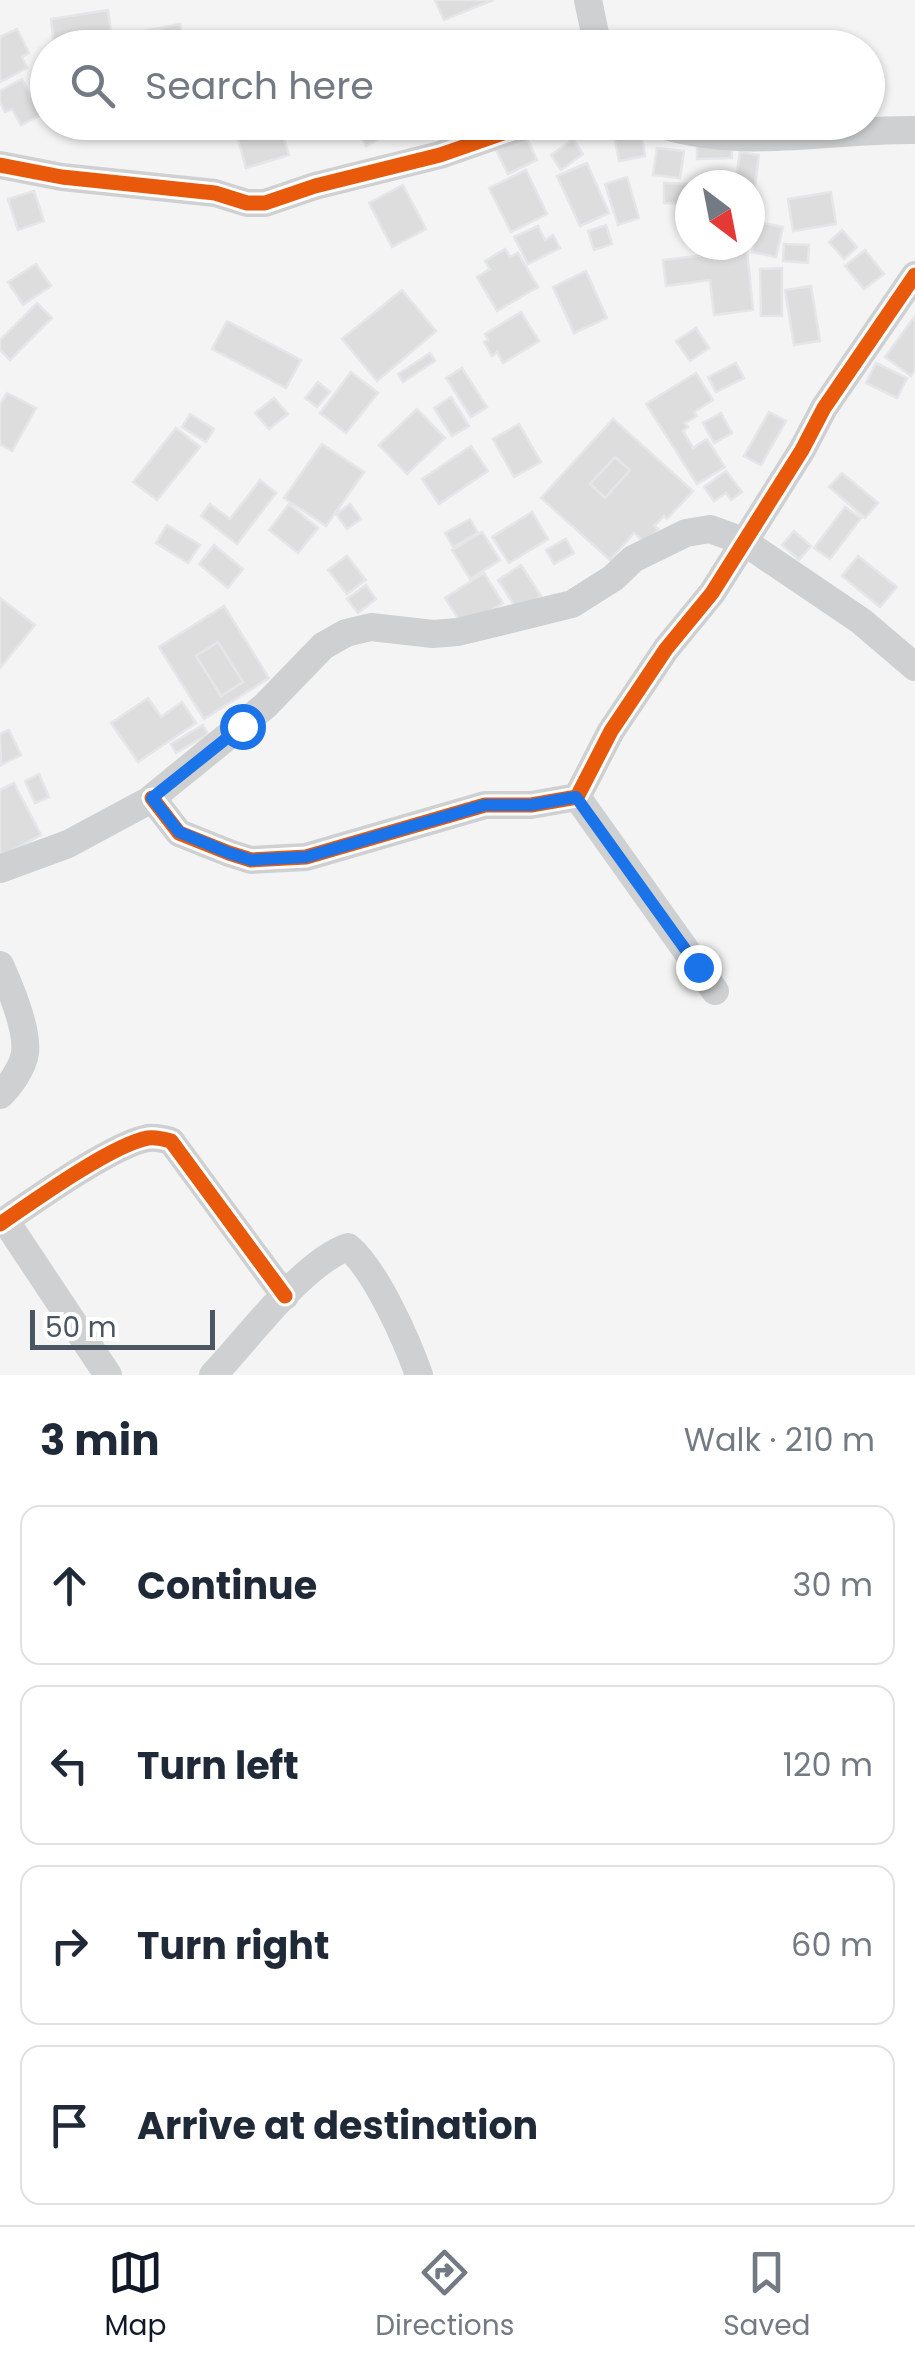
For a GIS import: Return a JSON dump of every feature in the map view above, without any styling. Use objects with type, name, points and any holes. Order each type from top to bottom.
[{"type":"street","points":[[588,0],[594,30]]},
{"type":"street","points":[[885,130],[915,130]]},
{"type":"street","points":[[0,165],[62,178],[214,192],[247,203],[265,204],[315,186],[440,156],[485,140]]},
{"type":"street","points":[[576,797],[611,731],[666,649],[712,593],[824,408],[915,276]]},
{"type":"street","points":[[0,869],[68,844],[152,798],[265,706],[323,646],[346,633],[371,626],[433,634],[486,627],[572,604],[603,586],[633,559],[686,533],[710,529],[744,542],[861,621],[915,668]]},
{"type":"street","points":[[152,798],[179,832],[251,860],[278,861],[306,857],[485,805],[531,805],[576,797]]},
{"type":"street","points":[[576,797],[715,991]]},
{"type":"street","points":[[0,965],[19,1019],[25,1053],[0,1096]]},
{"type":"street","points":[[108,1375],[2,1222],[135,1142],[152,1137],[171,1141],[285,1296]]},
{"type":"street","points":[[213,1375],[285,1296],[338,1250],[348,1247],[364,1264],[420,1375]]},
{"type":"building","points":[[435,0],[493,0],[444,20]]},
{"type":"building","points":[[108,10],[111,30],[52,30],[51,19]]},
{"type":"building","points":[[180,24],[181,30],[150,30]]},
{"type":"building","points":[[17,29],[29,53],[22,57],[27,68],[0,82],[0,37]]},
{"type":"building","points":[[22,79],[30,94],[30,120],[21,125],[12,109],[5,112],[0,91]]},
{"type":"building","points":[[238,140],[284,140],[289,155],[246,168]]},
{"type":"building","points":[[517,140],[528,140],[537,160],[508,174],[496,150]]},
{"type":"building","points":[[572,140],[583,154],[561,170],[551,155]]},
{"type":"building","points":[[615,140],[642,140],[645,156],[619,161]]},
{"type":"building","points":[[732,144],[732,158],[697,159],[697,145]]},
{"type":"building","points":[[657,148],[684,151],[681,170],[675,170],[675,177],[653,175]]},
{"type":"building","points":[[740,152],[759,155],[757,170],[737,170]]},
{"type":"building","points":[[587,163],[609,213],[580,226],[557,176]]},
{"type":"building","points":[[526,170],[547,214],[511,232],[489,188]]},
{"type":"building","points":[[627,177],[639,218],[618,225],[605,184]]},
{"type":"building","points":[[664,183],[675,183],[675,203],[664,203]]},
{"type":"building","points":[[403,185],[426,229],[392,247],[369,203]]},
{"type":"building","points":[[34,191],[44,221],[18,230],[8,199]]},
{"type":"building","points":[[831,192],[836,224],[793,231],[788,199]]},
{"type":"building","points":[[765,223],[783,227],[776,257],[765,255]]},
{"type":"building","points":[[606,225],[612,244],[594,250],[588,231]]},
{"type":"building","points":[[538,226],[545,240],[553,235],[560,248],[528,264],[514,237]]},
{"type":"building","points":[[842,230],[857,247],[844,259],[829,242]]},
{"type":"building","points":[[784,244],[809,245],[808,263],[783,261]]},
{"type":"building","points":[[505,249],[510,257],[518,253],[538,287],[497,311],[477,277],[490,269],[485,261]]},
{"type":"building","points":[[865,250],[884,274],[864,289],[845,266]]},
{"type":"building","points":[[663,260],[748,260],[753,310],[714,315],[710,280],[666,286]]},
{"type":"building","points":[[36,264],[51,286],[23,305],[8,282]]},
{"type":"building","points":[[782,268],[782,316],[761,316],[760,269]]},
{"type":"building","points":[[586,271],[607,318],[574,333],[553,287]]},
{"type":"building","points":[[811,286],[820,341],[794,345],[785,290]]},
{"type":"building","points":[[402,290],[436,331],[377,381],[342,339]]},
{"type":"building","points":[[37,303],[52,318],[10,360],[0,350],[0,340]]},
{"type":"building","points":[[521,312],[539,341],[503,363],[497,352],[492,356],[484,342],[488,340],[485,334]]},
{"type":"building","points":[[915,316],[915,370],[911,376],[885,357]]},
{"type":"building","points":[[227,321],[301,360],[286,388],[212,349]]},
{"type":"building","points":[[696,328],[709,348],[690,361],[676,341]]},
{"type":"building","points":[[430,353],[435,361],[403,382],[398,374]]},
{"type":"building","points":[[736,363],[744,378],[716,392],[708,377]]},
{"type":"building","points":[[876,363],[907,378],[897,398],[866,383]]},
{"type":"building","points":[[462,368],[487,407],[471,417],[446,378]]},
{"type":"building","points":[[351,372],[378,393],[346,433],[320,413]]},
{"type":"building","points":[[696,373],[713,400],[694,412],[697,416],[685,423],[688,427],[683,431],[693,448],[707,439],[725,467],[697,484],[646,404]]},
{"type":"building","points":[[318,382],[330,392],[317,407],[305,398]]},
{"type":"building","points":[[7,393],[36,408],[12,451],[0,444],[0,405]]},
{"type":"building","points":[[451,397],[469,426],[452,436],[434,408]]},
{"type":"building","points":[[274,398],[288,414],[269,429],[255,413]]},
{"type":"building","points":[[417,409],[445,438],[407,474],[379,445]]},
{"type":"building","points":[[769,412],[786,421],[761,465],[744,456]]},
{"type":"building","points":[[721,413],[732,433],[714,443],[703,423]]},
{"type":"building","points":[[190,414],[214,429],[206,442],[182,427]]},
{"type":"building","points":[[613,419],[693,491],[667,519],[664,516],[654,526],[658,529],[645,543],[634,533],[610,560],[541,498]],"holes":[[[615,457],[630,470],[605,498],[590,484]]]},
{"type":"building","points":[[519,424],[541,462],[514,477],[493,439]]},
{"type":"building","points":[[176,428],[200,447],[157,500],[133,482]]},
{"type":"building","points":[[322,444],[364,472],[326,526],[284,498]]},
{"type":"building","points":[[471,446],[488,471],[439,504],[422,479]]},
{"type":"building","points":[[615,457],[630,470],[605,498],[590,484]]},
{"type":"building","points":[[726,471],[742,492],[731,500],[726,493],[714,501],[704,487]]},
{"type":"building","points":[[842,473],[878,503],[865,518],[829,487]]},
{"type":"building","points":[[260,480],[276,493],[237,544],[201,516],[210,504],[230,519]]},
{"type":"building","points":[[289,504],[318,528],[298,553],[269,530]]},
{"type":"building","points":[[350,504],[361,519],[347,529],[336,514]]},
{"type":"building","points":[[845,507],[861,518],[830,559],[814,548]]},
{"type":"building","points":[[532,512],[548,539],[509,563],[492,537]]},
{"type":"building","points":[[470,519],[478,533],[453,547],[445,533]]},
{"type":"building","points":[[167,525],[200,545],[188,563],[156,543]]},
{"type":"building","points":[[794,531],[811,546],[799,560],[782,545]]},
{"type":"building","points":[[482,532],[500,560],[470,579],[452,550]]},
{"type":"building","points":[[566,539],[574,553],[554,564],[546,550]]},
{"type":"building","points":[[214,545],[243,569],[228,588],[199,564]]},
{"type":"building","points":[[347,556],[366,580],[347,594],[328,570]]},
{"type":"building","points":[[858,556],[897,587],[880,607],[842,576]]},
{"type":"building","points":[[521,565],[541,596],[518,611],[498,580]]},
{"type":"building","points":[[484,573],[503,603],[464,628],[445,598]]},
{"type":"building","points":[[366,585],[376,599],[358,613],[347,599]]},
{"type":"building","points":[[0,598],[35,625],[0,668]]},
{"type":"building","points":[[224,606],[269,678],[204,719],[159,647]],"holes":[[[218,642],[243,682],[221,696],[196,656]]]},
{"type":"building","points":[[218,642],[243,682],[221,696],[196,656]]},
{"type":"building","points":[[148,698],[161,717],[182,702],[196,723],[138,762],[111,723]]},
{"type":"building","points":[[203,725],[208,734],[176,753],[171,744]]},
{"type":"building","points":[[9,730],[21,755],[1,765],[0,734]]},
{"type":"building","points":[[39,774],[49,797],[35,803],[25,781]]},
{"type":"building","points":[[14,783],[41,835],[0,857],[0,790]]},
{"type":"cycle path","points":[[0,165],[62,177],[215,193],[247,203],[265,203],[483,140]]},
{"type":"cycle path","points":[[152,798],[179,833],[251,860],[306,857],[485,805],[531,805],[577,797],[611,731],[666,649],[712,593],[824,408],[915,275]]},
{"type":"cycle path","points":[[0,1224],[115,1151],[148,1138],[171,1141],[285,1296]]},
{"type":"route","points":[[242,726],[152,798],[179,832],[251,860],[278,861],[394,834],[485,805],[531,805],[576,797],[698,967]]}]
